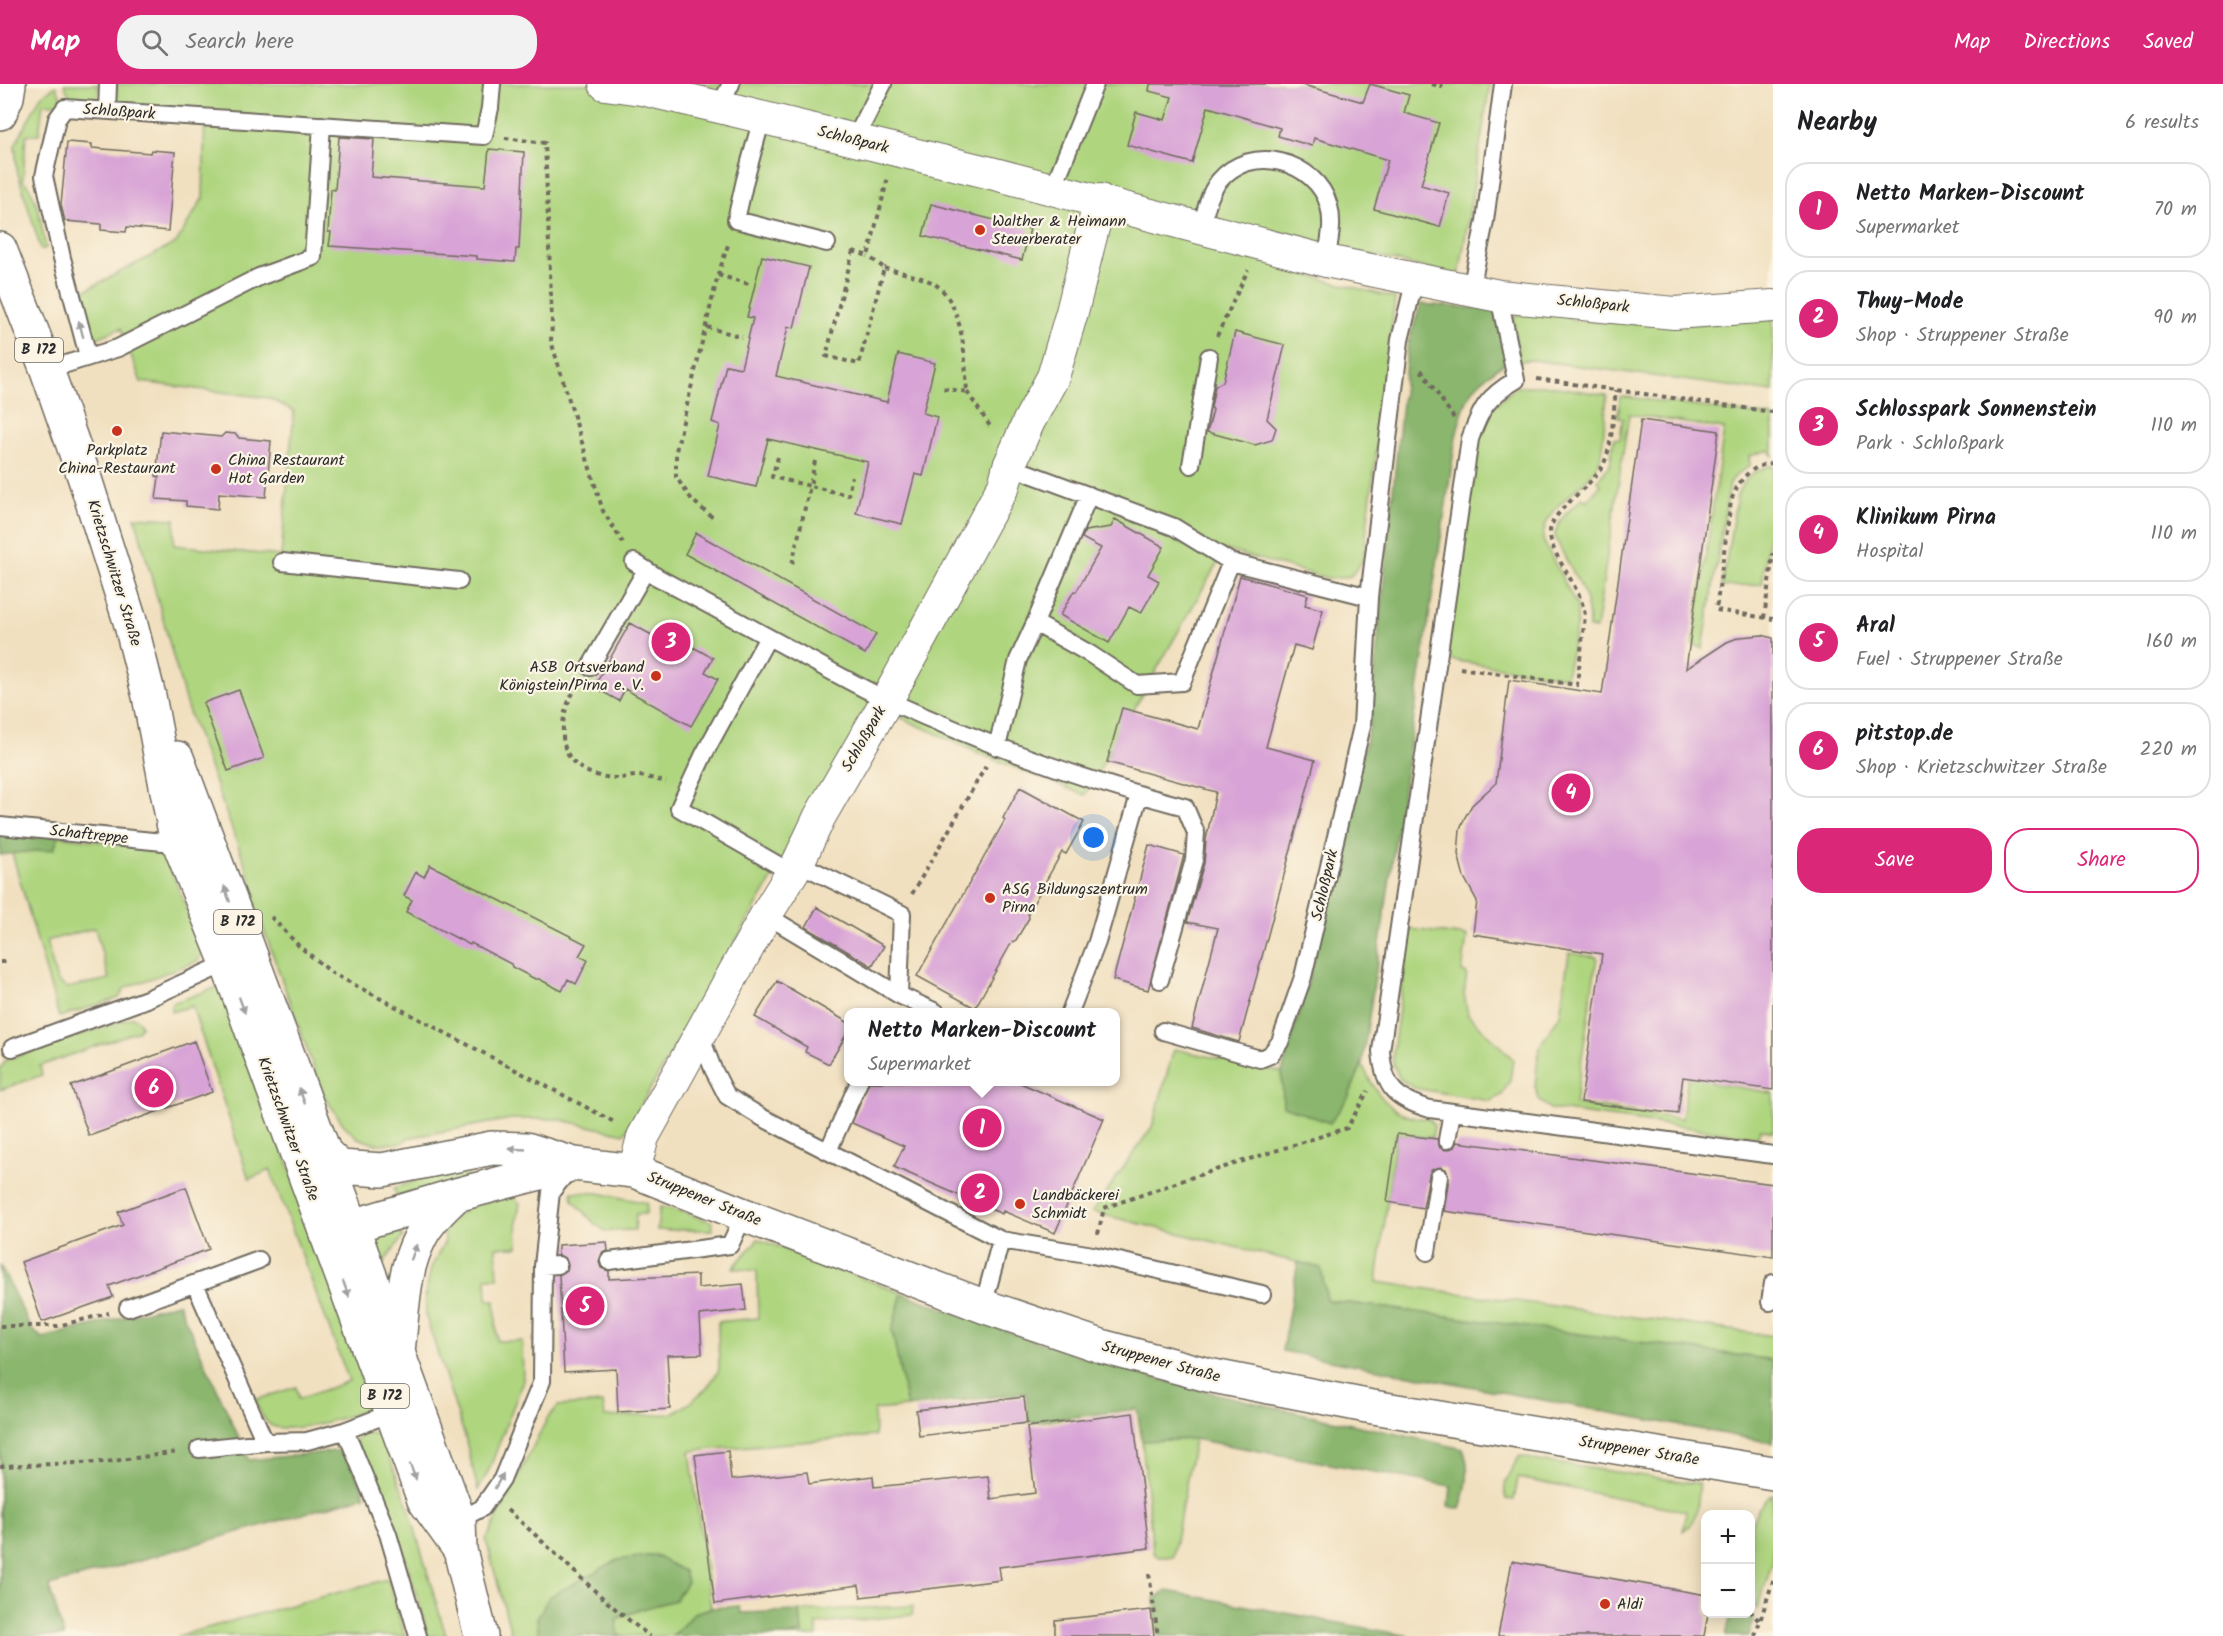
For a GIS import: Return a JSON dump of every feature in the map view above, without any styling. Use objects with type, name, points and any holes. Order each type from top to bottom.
[{"type":"main road","points":[[0,113],[7,97],[9,84]]},
{"type":"main road","name":"Krietzschwitzer Straße","points":[[1,256],[46,370],[112,564],[149,696],[175,833],[339,1230],[398,1351],[459,1535],[481,1636]]},
{"type":"main road","name":"Krietzschwitzer Straße","points":[[149,696],[158,705],[323,1151],[339,1230],[391,1413],[424,1500],[459,1535]]},
{"type":"main road","name":"Struppener Straße","points":[[323,1151],[339,1167],[382,1170],[492,1148],[526,1149],[574,1164],[634,1171],[983,1306],[1104,1347],[1208,1375],[1367,1406],[1773,1473]]},
{"type":"main road","name":"Struppener Straße","points":[[339,1230],[456,1195],[574,1164]]},
{"type":"main road","points":[[398,1351],[408,1268],[420,1236],[434,1217],[456,1195]]},
{"type":"street","name":"Schloßpark","points":[[605,84],[641,90],[725,95],[762,118],[1053,188],[1326,261],[1485,293],[1674,313],[1773,306]]},
{"type":"street","name":"Schloßpark","points":[[634,1171],[643,1137],[766,915],[795,868],[820,816],[887,700],[1004,484],[1011,461],[1029,421],[1053,377],[1100,200]]},
{"type":"lane","points":[[107,111],[108,84]]},
{"type":"lane","points":[[484,136],[492,84]]},
{"type":"lane","points":[[854,141],[883,84]]},
{"type":"lane","points":[[1053,188],[1095,84]]},
{"type":"lane","points":[[1503,84],[1485,221],[1485,293],[1516,380],[1488,400],[1479,413],[1470,440],[1381,1051],[1382,1068],[1387,1082],[1397,1095],[1408,1102],[1430,1109],[1773,1155]]},
{"type":"lane","name":"Schloßpark","points":[[88,356],[44,176],[57,118],[65,108],[484,136]]},
{"type":"lane","points":[[762,118],[736,220],[827,243]]},
{"type":"lane","points":[[46,370],[118,348],[259,277],[313,257],[322,125]]},
{"type":"lane","points":[[1202,228],[1208,200],[1219,181],[1238,166],[1273,159],[1291,164],[1308,174],[1320,187],[1329,206],[1331,221],[1326,261]]},
{"type":"lane","name":"Schloßpark","points":[[1163,1031],[1260,1059],[1270,1055],[1280,1042],[1304,977],[1362,726],[1369,597],[1400,340],[1414,279]]},
{"type":"lane","points":[[1191,465],[1209,357]]},
{"type":"lane","points":[[1011,461],[1089,495],[1174,527],[1231,562],[1369,597]]},
{"type":"lane","points":[[997,747],[1018,660],[1089,495]]},
{"type":"lane","points":[[282,562],[459,581]]},
{"type":"lane","points":[[1035,623],[1090,654],[1137,685],[1182,682],[1231,562]]},
{"type":"lane","points":[[590,667],[640,566],[887,700],[997,747],[1139,795],[1185,807],[1196,833],[1194,860],[1161,980]]},
{"type":"lane","points":[[768,637],[704,754],[679,808],[795,868],[902,914],[899,995]]},
{"type":"lane","points":[[1072,1008],[1097,942],[1139,795]]},
{"type":"lane","name":"Schaftreppe","points":[[0,826],[163,842],[175,833]]},
{"type":"lane","points":[[766,915],[899,995],[927,1008]]},
{"type":"lane","points":[[12,1048],[147,999],[227,963]]},
{"type":"lane","points":[[700,1035],[713,1069],[727,1096],[763,1119],[1001,1240],[1093,1255],[1262,1294]]},
{"type":"lane","points":[[828,1151],[857,1086]]},
{"type":"lane","points":[[1447,1140],[1452,1112]]},
{"type":"lane","points":[[459,1535],[502,1479],[542,1381],[550,1265],[551,1192],[574,1164]]},
{"type":"lane","points":[[1427,1252],[1439,1177]]},
{"type":"lane","points":[[609,1261],[730,1245],[744,1215]]},
{"type":"lane","points":[[983,1306],[1001,1240]]},
{"type":"lane","points":[[128,1308],[259,1260]]},
{"type":"lane","points":[[1770,1302],[1773,1283]]},
{"type":"lane","points":[[195,1284],[265,1442]]},
{"type":"lane","points":[[199,1449],[265,1442],[307,1441],[344,1431],[391,1413]]},
{"type":"lane","points":[[344,1431],[388,1534],[418,1636]]},
{"type":"path","points":[[1432,84],[1441,87],[1442,84]]},
{"type":"path","points":[[484,136],[545,143],[551,340],[603,511],[640,566]]},
{"type":"path","points":[[868,256],[895,151]]},
{"type":"path","points":[[712,517],[692,500],[676,477],[676,451],[718,275],[736,220]]},
{"type":"path","points":[[827,243],[868,256],[884,268],[931,281],[945,292],[954,307],[961,333],[967,392],[1011,461]]},
{"type":"path","points":[[1209,357],[1227,312],[1261,244]]},
{"type":"path","points":[[853,251],[826,356],[859,364],[884,268]]},
{"type":"path","points":[[718,275],[749,284]]},
{"type":"path","points":[[707,327],[742,337]]},
{"type":"path","points":[[1400,340],[1470,440]]},
{"type":"path","points":[[1516,380],[1529,378],[1552,380],[1773,412]]},
{"type":"path","points":[[942,388],[967,392]]},
{"type":"path","points":[[1438,665],[1576,685],[1585,616],[1584,605],[1554,550],[1550,531],[1555,516],[1596,475],[1605,462],[1616,390]]},
{"type":"path","points":[[778,457],[772,477],[848,495],[852,476]]},
{"type":"path","points":[[792,564],[815,461]]},
{"type":"path","points":[[1773,463],[1749,471],[1735,489],[1731,501],[1716,610],[1773,619]]},
{"type":"path","points":[[1764,618],[1773,553]]},
{"type":"path","points":[[590,667],[567,702],[562,721],[564,743],[571,761],[587,772],[617,778],[637,775],[666,782],[685,795]]},
{"type":"path","points":[[902,914],[997,747]]},
{"type":"path","points":[[266,912],[299,946],[332,973],[643,1137]]},
{"type":"path","points":[[0,962],[6,962]]},
{"type":"path","points":[[1093,1255],[1104,1208],[1347,1128],[1382,1068]]},
{"type":"path","points":[[0,1326],[58,1326],[128,1308]]},
{"type":"path","points":[[0,1466],[106,1462],[199,1449]]},
{"type":"path","points":[[490,1497],[538,1536],[601,1598],[650,1636]]},
{"type":"path","points":[[1149,1574],[1158,1636]]},
{"type":"path","points":[[1755,1636],[1773,1581]]},
{"type":"path","points":[[1755,1616],[1760,1622]]},
{"type":"green space","points":[[64,84],[98,84],[98,104],[73,104]]},
{"type":"green space","points":[[117,84],[1490,84],[1459,276],[1295,237],[1287,270],[1395,298],[1363,560],[1351,576],[1331,579],[1225,550],[1085,795],[990,758],[873,705],[624,1134],[557,1119],[511,1119],[407,1138],[403,1143],[375,1144],[358,1138],[343,1124],[323,1094],[251,894],[252,883],[187,707],[135,517],[175,519],[174,545],[281,556],[294,411],[269,398],[141,382],[121,328],[95,339],[82,292],[176,243],[203,198],[205,109],[116,104]]},
{"type":"green space","points":[[56,86],[65,105],[43,103],[39,134],[26,135],[23,180],[33,194],[39,212],[46,248],[41,250],[17,170],[15,145],[41,96]]},
{"type":"green space","points":[[1421,304],[1499,310],[1510,360],[1487,376],[1472,391],[1463,410],[1456,437],[1362,1064],[1348,1098],[1330,1123],[1283,1106],[1282,1072],[1309,979],[1369,729],[1408,343]]},
{"type":"green space","points":[[1566,310],[1571,320],[1670,324],[1773,319],[1773,392],[1533,360],[1519,361],[1513,318],[1526,311]]},
{"type":"green space","points":[[1551,386],[1607,395],[1603,441],[1598,464],[1583,483],[1549,517],[1543,540],[1577,607],[1577,623],[1566,677],[1444,659],[1480,417],[1517,387]]},
{"type":"green space","points":[[1620,396],[1773,417],[1773,456],[1769,450],[1749,456],[1750,466],[1737,474],[1730,483],[1703,648],[1693,645],[1724,429],[1629,414],[1596,629],[1589,628],[1586,601],[1582,590],[1555,536],[1558,525],[1565,515],[1582,498],[1587,501],[1601,485],[1598,480],[1610,465],[1614,438],[1620,439],[1623,418],[1618,417]]},
{"type":"green space","points":[[1768,466],[1773,466],[1773,503],[1762,584],[1722,587],[1737,495],[1749,477]]},
{"type":"green space","points":[[0,831],[59,836],[54,849],[0,855]]},
{"type":"green space","points":[[59,836],[163,850],[201,946],[202,954],[198,961],[125,988],[119,998],[59,1017],[12,853],[54,849]],"holes":[[[95,928],[109,979],[67,988],[57,981],[46,941]]]},
{"type":"green space","points":[[1410,929],[1467,936],[1462,972],[1467,974],[1464,994],[1468,1015],[1513,1059],[1510,1080],[1502,1095],[1490,1101],[1414,1088],[1400,1079],[1393,1064],[1393,1052]]},
{"type":"green space","points":[[1569,953],[1597,957],[1575,1104],[1682,1119],[1692,1046],[1716,1049],[1711,1083],[1773,1093],[1773,1132],[1760,1129],[1758,1137],[1550,1109],[1540,1101],[1535,1087],[1539,1047],[1560,1015]]},
{"type":"green space","points":[[221,986],[377,1400],[357,1413],[332,1421],[302,1427],[277,1427],[264,1419],[255,1400],[296,1387],[299,1399],[349,1381],[270,1170],[249,1179],[192,1006],[171,1012],[172,1003]]},
{"type":"green space","points":[[133,1017],[139,1021],[141,1026],[138,1031],[40,1066],[42,1075],[0,1090],[0,1069],[6,1060]]},
{"type":"green space","points":[[1174,1049],[1282,1072],[1283,1106],[1348,1098],[1362,1064],[1374,1087],[1390,1106],[1407,1116],[1429,1119],[1434,1126],[1432,1138],[1396,1134],[1377,1282],[1773,1336],[1773,1360],[1326,1300],[1321,1268],[1092,1212],[1152,1127]]},
{"type":"green space","points":[[467,1168],[468,1179],[397,1197],[394,1188]]},
{"type":"green space","points":[[572,1192],[598,1193],[647,1203],[646,1214],[636,1214],[635,1230],[605,1231],[594,1223],[573,1200]]},
{"type":"green space","points":[[514,1194],[520,1203],[517,1220],[518,1247],[496,1247],[498,1278],[486,1278],[487,1299],[495,1301],[497,1341],[522,1341],[523,1381],[489,1470],[478,1490],[465,1437],[426,1317],[426,1292],[431,1268],[445,1241],[444,1233],[448,1224],[468,1207]]},
{"type":"green space","points":[[660,1207],[712,1222],[713,1230],[657,1230]]},
{"type":"green space","points":[[396,1227],[403,1237],[381,1266],[367,1238]]},
{"type":"green space","points":[[758,1239],[902,1293],[892,1330],[907,1407],[874,1410],[875,1436],[690,1451],[711,1608],[694,1613],[673,1636],[619,1636],[616,1619],[642,1609],[537,1618],[539,1636],[512,1636],[486,1540],[547,1419],[558,1406],[603,1403],[605,1417],[671,1414],[687,1405],[707,1388],[719,1370],[718,1322],[758,1318],[757,1271],[733,1268]]},
{"type":"green space","points":[[1298,1262],[1321,1268],[1327,1300],[1773,1360],[1773,1443],[1282,1351]]},
{"type":"green space","points":[[0,1265],[32,1330],[43,1338],[178,1303],[249,1460],[346,1450],[365,1496],[49,1586],[64,1636],[0,1636]]},
{"type":"green space","points":[[902,1293],[1052,1347],[1166,1381],[1463,1449],[1467,1464],[1467,1479],[1460,1509],[1449,1506],[1451,1486],[1194,1439],[1142,1441],[1137,1409],[1029,1423],[1026,1393],[907,1407],[892,1330]]},
{"type":"green space","points":[[364,1433],[380,1434],[408,1505],[446,1636],[427,1636],[393,1518],[355,1440]]},
{"type":"green space","points":[[1194,1439],[1173,1557],[1158,1557],[1153,1552],[1142,1441]]},
{"type":"green space","points":[[1520,1456],[1539,1461],[1699,1484],[1695,1516],[1683,1531],[1686,1511],[1518,1478],[1514,1500],[1506,1499],[1506,1482]]},
{"type":"green space","points":[[1772,1494],[1773,1561],[1757,1609],[1755,1606],[1755,1516],[1758,1509]]},
{"type":"green space","points":[[654,1555],[684,1571],[687,1582],[675,1600],[616,1619],[619,1636],[539,1636],[537,1618],[549,1597],[617,1560]]},
{"type":"green space","points":[[388,1579],[405,1636],[177,1636]]},
{"type":"green space","points":[[1167,1591],[1409,1636],[1158,1636],[1155,1598]]},
{"type":"green space","points":[[739,1606],[741,1613],[800,1611],[802,1633],[787,1636],[673,1636],[694,1613],[711,1608]]},
{"type":"green space","points":[[913,1606],[912,1615],[817,1624],[817,1636],[787,1636],[802,1633],[800,1611]]},
{"type":"green space","points":[[1730,1618],[1752,1618],[1754,1620],[1749,1636],[1726,1636]]},
{"type":"building","points":[[1150,84],[1300,84],[1363,102],[1370,84],[1409,95],[1404,113],[1439,123],[1421,185],[1449,193],[1440,227],[1374,209],[1388,160],[1314,138],[1312,146],[1278,136],[1280,128],[1208,107],[1192,163],[1127,145],[1136,112],[1165,120],[1172,97],[1149,91]]},
{"type":"building","points":[[339,137],[374,139],[371,177],[485,186],[489,149],[524,152],[519,249],[516,249],[515,262],[477,259],[477,256],[329,246],[331,189],[335,190]]},
{"type":"building","points":[[67,142],[92,144],[92,148],[150,153],[151,150],[175,152],[168,231],[127,227],[126,232],[101,230],[101,224],[65,221],[61,205]]},
{"type":"building","points":[[931,204],[1030,229],[1022,260],[923,236]]},
{"type":"building","points":[[762,256],[809,267],[794,328],[788,327],[776,376],[887,402],[898,354],[935,363],[923,413],[937,417],[923,476],[915,474],[902,524],[856,513],[868,462],[768,439],[756,487],[708,476],[720,425],[712,422],[726,365],[741,368],[753,318],[747,317]]},
{"type":"building","points":[[1235,332],[1285,345],[1267,419],[1276,428],[1272,440],[1255,445],[1207,432],[1213,410],[1211,407],[1215,386],[1223,382]]},
{"type":"building","points":[[1641,420],[1719,431],[1686,669],[1727,642],[1740,637],[1762,635],[1773,638],[1773,1090],[1683,1077],[1678,1114],[1581,1102],[1602,954],[1473,934],[1477,901],[1464,877],[1458,854],[1460,830],[1465,817],[1472,805],[1496,783],[1509,680],[1602,694]]},
{"type":"building","name":"China Restaurant Hot Garden","points":[[161,431],[221,437],[225,433],[236,434],[239,438],[271,441],[266,497],[219,493],[218,509],[186,506],[186,501],[156,499]]},
{"type":"building","points":[[1115,519],[1164,547],[1148,575],[1159,581],[1141,613],[1129,607],[1109,643],[1060,615],[1101,548],[1082,538],[1085,531],[1111,527]]},
{"type":"building","points":[[696,533],[876,634],[865,654],[685,554]]},
{"type":"building","points":[[1240,576],[1308,595],[1305,605],[1323,610],[1312,650],[1294,645],[1266,747],[1315,760],[1239,1042],[1192,1028],[1218,928],[1187,922],[1204,863],[1206,840],[1216,792],[1107,762],[1122,708],[1198,729]]},
{"type":"building","name":"ASB Ortsverband Königstein/Pirna e. V.","points":[[630,623],[688,655],[693,647],[713,658],[705,672],[718,679],[691,726],[625,689],[619,701],[594,687]]},
{"type":"building","points":[[239,690],[264,758],[228,771],[203,703]]},
{"type":"building","name":"ASG Bildungszentrum Pirna","points":[[1020,787],[1084,822],[1066,854],[1062,852],[1028,913],[1029,918],[1016,940],[1012,942],[975,1008],[917,976],[1005,820],[1003,818]]},
{"type":"building","points":[[1149,845],[1184,855],[1148,990],[1113,980]]},
{"type":"building","points":[[430,865],[586,944],[579,956],[588,960],[576,984],[568,979],[562,991],[406,912],[412,900],[404,896],[416,872],[424,877]]},
{"type":"building","points":[[817,907],[884,946],[872,966],[806,927]]},
{"type":"building","points":[[777,981],[844,1020],[844,1038],[829,1064],[805,1052],[807,1047],[755,1017]]},
{"type":"building","points":[[194,1041],[212,1092],[89,1136],[71,1086]]},
{"type":"building","points":[[867,1086],[1027,1086],[1104,1119],[1055,1233],[1003,1211],[1002,1214],[894,1167],[904,1146],[852,1123]]},
{"type":"building","points":[[1397,1134],[1437,1139],[1440,1148],[1446,1150],[1455,1147],[1457,1142],[1773,1184],[1773,1257],[1444,1211],[1449,1178],[1446,1169],[1440,1167],[1431,1170],[1423,1208],[1387,1202]]},
{"type":"building","points":[[186,1187],[209,1249],[109,1286],[113,1297],[42,1322],[21,1262],[123,1225],[118,1212]]},
{"type":"building","points":[[607,1242],[608,1251],[602,1253],[599,1262],[601,1268],[609,1271],[609,1279],[698,1275],[698,1288],[743,1284],[746,1310],[700,1315],[702,1354],[667,1355],[670,1409],[618,1412],[616,1369],[564,1372],[559,1275],[567,1270],[568,1265],[566,1259],[558,1255],[558,1245]]},
{"type":"building","points":[[1024,1397],[1027,1423],[919,1436],[916,1410]]},
{"type":"building","points":[[1133,1413],[1149,1548],[999,1567],[1001,1580],[861,1597],[859,1585],[715,1604],[695,1455],[728,1451],[731,1480],[807,1472],[809,1484],[873,1476],[874,1487],[988,1476],[991,1499],[1035,1493],[1027,1427]]},
{"type":"building","name":"Aldi","points":[[1512,1561],[1701,1594],[1701,1618],[1707,1618],[1704,1636],[1498,1636]]},
{"type":"building","points":[[1151,1610],[1154,1636],[1055,1636],[1055,1620]]},
{"type":"place","name":"Walther & Heimann Steuerberater","points":[[980,230]]},
{"type":"place","name":"Parkplatz China-Restaurant","points":[[117,431]]},
{"type":"place","name":"China Restaurant Hot Garden","points":[[216,469]]},
{"type":"place","name":"Schlosspark Sonnenstein","points":[[671,642]]},
{"type":"place","name":"ASB Ortsverband Königstein/Pirna e. V.","points":[[656,676]]},
{"type":"place","name":"Klinikum Pirna","points":[[1571,793]]},
{"type":"place","name":"ASG Bildungszentrum Pirna","points":[[990,898]]},
{"type":"place","name":"pitstop.de","points":[[154,1088]]},
{"type":"place","name":"Netto Marken-Discount","points":[[982,1128]]},
{"type":"place","name":"Thuy-Mode","points":[[980,1193]]},
{"type":"place","name":"Landbäckerei Schmidt","points":[[1020,1204]]},
{"type":"place","name":"Aral","points":[[585,1306]]},
{"type":"place","name":"Aldi","points":[[1605,1604]]}]
